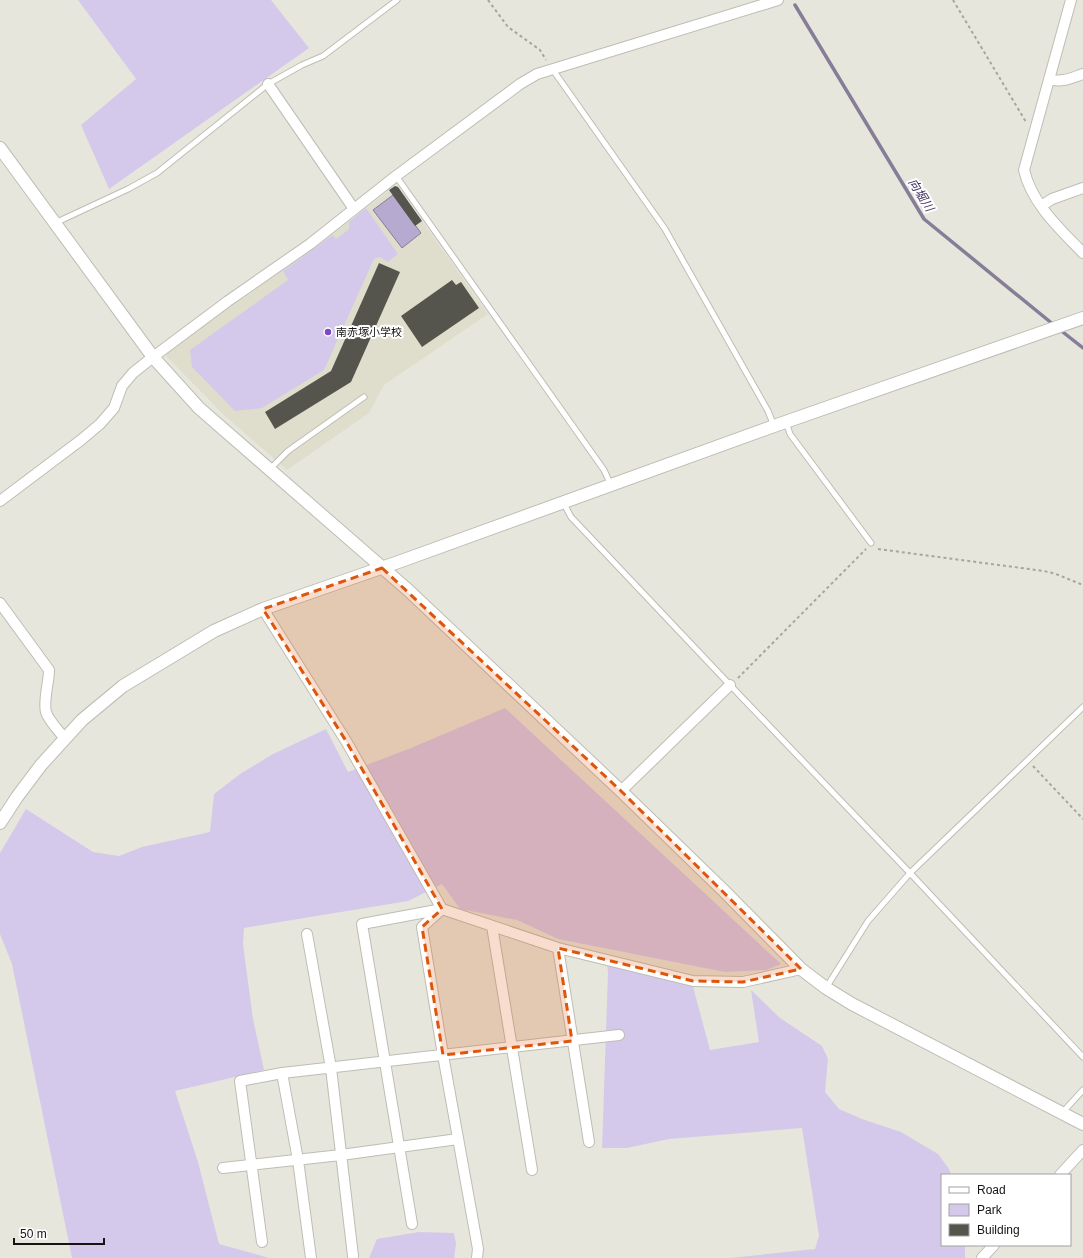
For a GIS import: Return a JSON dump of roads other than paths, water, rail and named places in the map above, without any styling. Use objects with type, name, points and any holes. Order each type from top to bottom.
[{"type":"street","points":[[0,501],[100,424],[114,408],[122,386],[133,373],[228,301],[310,244],[396,176],[520,84],[537,74],[778,0]]},
{"type":"street","points":[[1071,0],[1024,170],[1026,181],[1049,217],[1083,253]]},
{"type":"street","points":[[1049,79],[1056,82],[1064,81],[1083,74]]},
{"type":"street","points":[[268,84],[354,209]]},
{"type":"street","points":[[0,148],[153,357],[199,408],[408,590],[621,791],[723,890],[801,969],[826,988],[852,1004],[1083,1124]]},
{"type":"street","points":[[1042,206],[1052,199],[1083,188]]},
{"type":"street","points":[[0,823],[41,765],[82,720],[123,686],[214,631],[264,609],[382,568],[774,426],[1083,318]]},
{"type":"street","points":[[0,604],[49,670],[46,694],[46,712],[65,739]]},
{"type":"street","points":[[264,609],[346,741],[442,908]]},
{"type":"street","points":[[621,791],[730,686]]},
{"type":"street","points":[[442,908],[422,927],[443,1055],[478,1249],[477,1258]]},
{"type":"street","points":[[412,1224],[362,924],[442,908],[558,948],[693,981],[743,982],[801,969]]},
{"type":"street","points":[[492,926],[532,1170]]},
{"type":"street","points":[[306,934],[331,1068],[352,1256]]},
{"type":"street","points":[[558,948],[588,1142]]},
{"type":"street","points":[[262,1242],[240,1081],[282,1073],[620,1035]]},
{"type":"street","points":[[282,1073],[298,1160],[310,1258]]},
{"type":"street","points":[[223,1168],[341,1155],[458,1139]]},
{"type":"street","points":[[1061,1174],[1083,1150]]},
{"type":"street","points":[[982,1258],[993,1246]]},
{"type":"lane","points":[[55,223],[128,190],[157,173],[268,84],[302,65],[322,56],[397,0]]},
{"type":"lane","points":[[553,70],[665,229],[768,411],[774,426]]},
{"type":"lane","points":[[396,176],[604,470],[611,485]]},
{"type":"lane","points":[[270,470],[288,451],[364,397]]},
{"type":"lane","points":[[786,422],[790,434],[871,543]]},
{"type":"lane","points":[[563,502],[571,517],[1083,1057]]},
{"type":"lane","points":[[826,988],[868,921],[910,873],[1028,761],[1083,706]]},
{"type":"lane","points":[[1062,1113],[1083,1090]]},
{"type":"waterway","name":"向堀川","points":[[795,5],[924,219],[1054,325]]},
{"type":"waterway","name":"向堀川","points":[[1059,329],[1083,348]]},
{"type":"place","name":"南赤塚小学校","points":[[328,332]]}]
